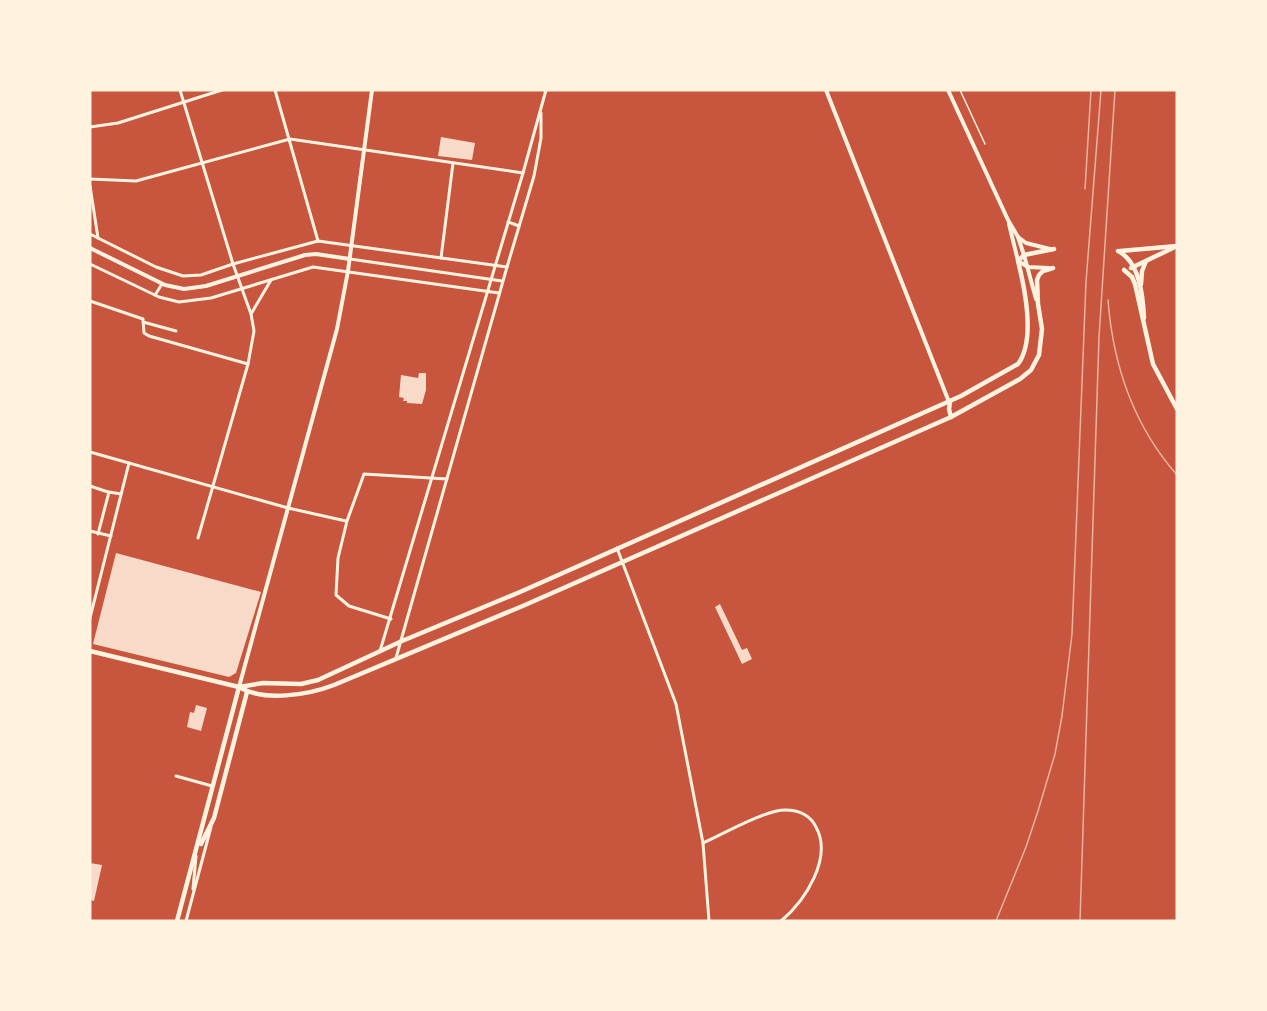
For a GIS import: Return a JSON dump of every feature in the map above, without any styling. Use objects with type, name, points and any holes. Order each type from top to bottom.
[{"type":"main road","points":[[1142,296],[1133,267],[1124,254],[1117,251],[1177,246]]},
{"type":"main road","points":[[1177,246],[1122,270],[1133,280],[1153,364],[1177,409]]},
{"type":"main road","points":[[239,687],[263,683],[301,684],[318,680],[402,641],[520,592],[950,402],[1004,373],[1018,364],[1024,356],[1028,332],[1026,301],[1018,261],[1024,255],[1054,249]]},
{"type":"main road","points":[[1144,326],[1142,271],[1144,262],[1149,259]]},
{"type":"main road","points":[[90,651],[239,687],[247,692],[284,695],[314,692],[525,605],[951,417],[1020,379],[1030,370],[1039,355],[1042,328],[1037,280],[1039,275],[1053,268]]},
{"type":"main road","points":[[950,402],[951,417]]},
{"type":"main road","points":[[520,592],[525,605]]},
{"type":"main road","points":[[177,921],[239,687]]},
{"type":"main road","points":[[196,852],[214,818],[247,692]]},
{"type":"street","points":[[180,90],[233,264],[251,314],[254,331],[248,363],[198,538]]},
{"type":"street","points":[[90,127],[118,123],[222,90]]},
{"type":"street","points":[[275,90],[318,241]]},
{"type":"street","points":[[239,687],[338,329],[352,246],[372,90]]},
{"type":"street","points":[[380,651],[546,90]]},
{"type":"street","points":[[826,90],[950,402]]},
{"type":"street","points":[[948,90],[1018,237],[1038,304]]},
{"type":"street","points":[[396,658],[536,167],[541,138],[542,106]]},
{"type":"street","points":[[90,179],[136,181],[290,139],[523,173]]},
{"type":"street","points":[[441,258],[453,163]]},
{"type":"street","points":[[90,186],[98,238]]},
{"type":"street","points":[[1008,220],[1018,261],[1028,267],[1053,268]]},
{"type":"street","points":[[508,222],[519,226]]},
{"type":"street","points":[[90,234],[156,267],[183,276],[201,274],[318,241],[507,267]]},
{"type":"street","points":[[1018,237],[1026,243],[1054,249]]},
{"type":"street","points":[[90,248],[162,284],[183,289],[206,286],[305,255],[316,254],[503,281]]},
{"type":"street","points":[[90,270],[91,264],[155,295],[179,302],[192,302],[313,267],[500,293]]},
{"type":"street","points":[[251,314],[271,280]]},
{"type":"street","points":[[155,295],[162,284]]},
{"type":"street","points":[[90,302],[143,319],[144,333],[150,336],[248,363]]},
{"type":"street","points":[[143,322],[176,331]]},
{"type":"street","points":[[90,453],[288,508],[347,521]]},
{"type":"street","points":[[90,618],[129,463]]},
{"type":"street","points":[[391,619],[349,606],[336,595],[338,558],[347,521],[364,474],[447,479]]},
{"type":"street","points":[[90,486],[121,495]]},
{"type":"street","points":[[98,534],[109,492]]},
{"type":"street","points":[[90,531],[111,536]]},
{"type":"street","points":[[617,548],[676,704],[703,843],[708,921]]},
{"type":"street","points":[[176,776],[213,786]]},
{"type":"street","points":[[703,843],[777,811],[798,812],[809,818],[820,836],[820,859],[806,891],[781,921]]},
{"type":"street","points":[[186,921],[214,818]]},
{"type":"street","points":[[192,897],[196,852]]},
{"type":"lane","points":[[960,90],[985,144]]},
{"type":"building","points":[[441,137],[475,143],[472,160],[438,156]]},
{"type":"building","points":[[419,373],[426,373],[426,390],[422,404],[407,403],[403,401],[404,398],[399,397],[401,375],[418,378]]},
{"type":"building","points":[[116,553],[261,592],[236,673],[229,677],[93,644]]},
{"type":"building","points":[[720,604],[742,650],[747,648],[752,659],[742,664],[715,607]]},
{"type":"building","points":[[196,705],[207,708],[201,731],[187,727],[190,712],[194,713]]},
{"type":"building","points":[[90,863],[102,865],[94,901],[90,900]]},
{"type":"railway","points":[[1085,189],[1091,90]]},
{"type":"railway","points":[[996,921],[1038,811],[1055,754],[1062,716],[1072,634],[1086,282],[1101,90]]},
{"type":"railway","points":[[1080,921],[1099,337],[1115,90]]},
{"type":"railway","points":[[1108,300],[1115,348],[1128,394],[1149,436],[1177,475]]}]
